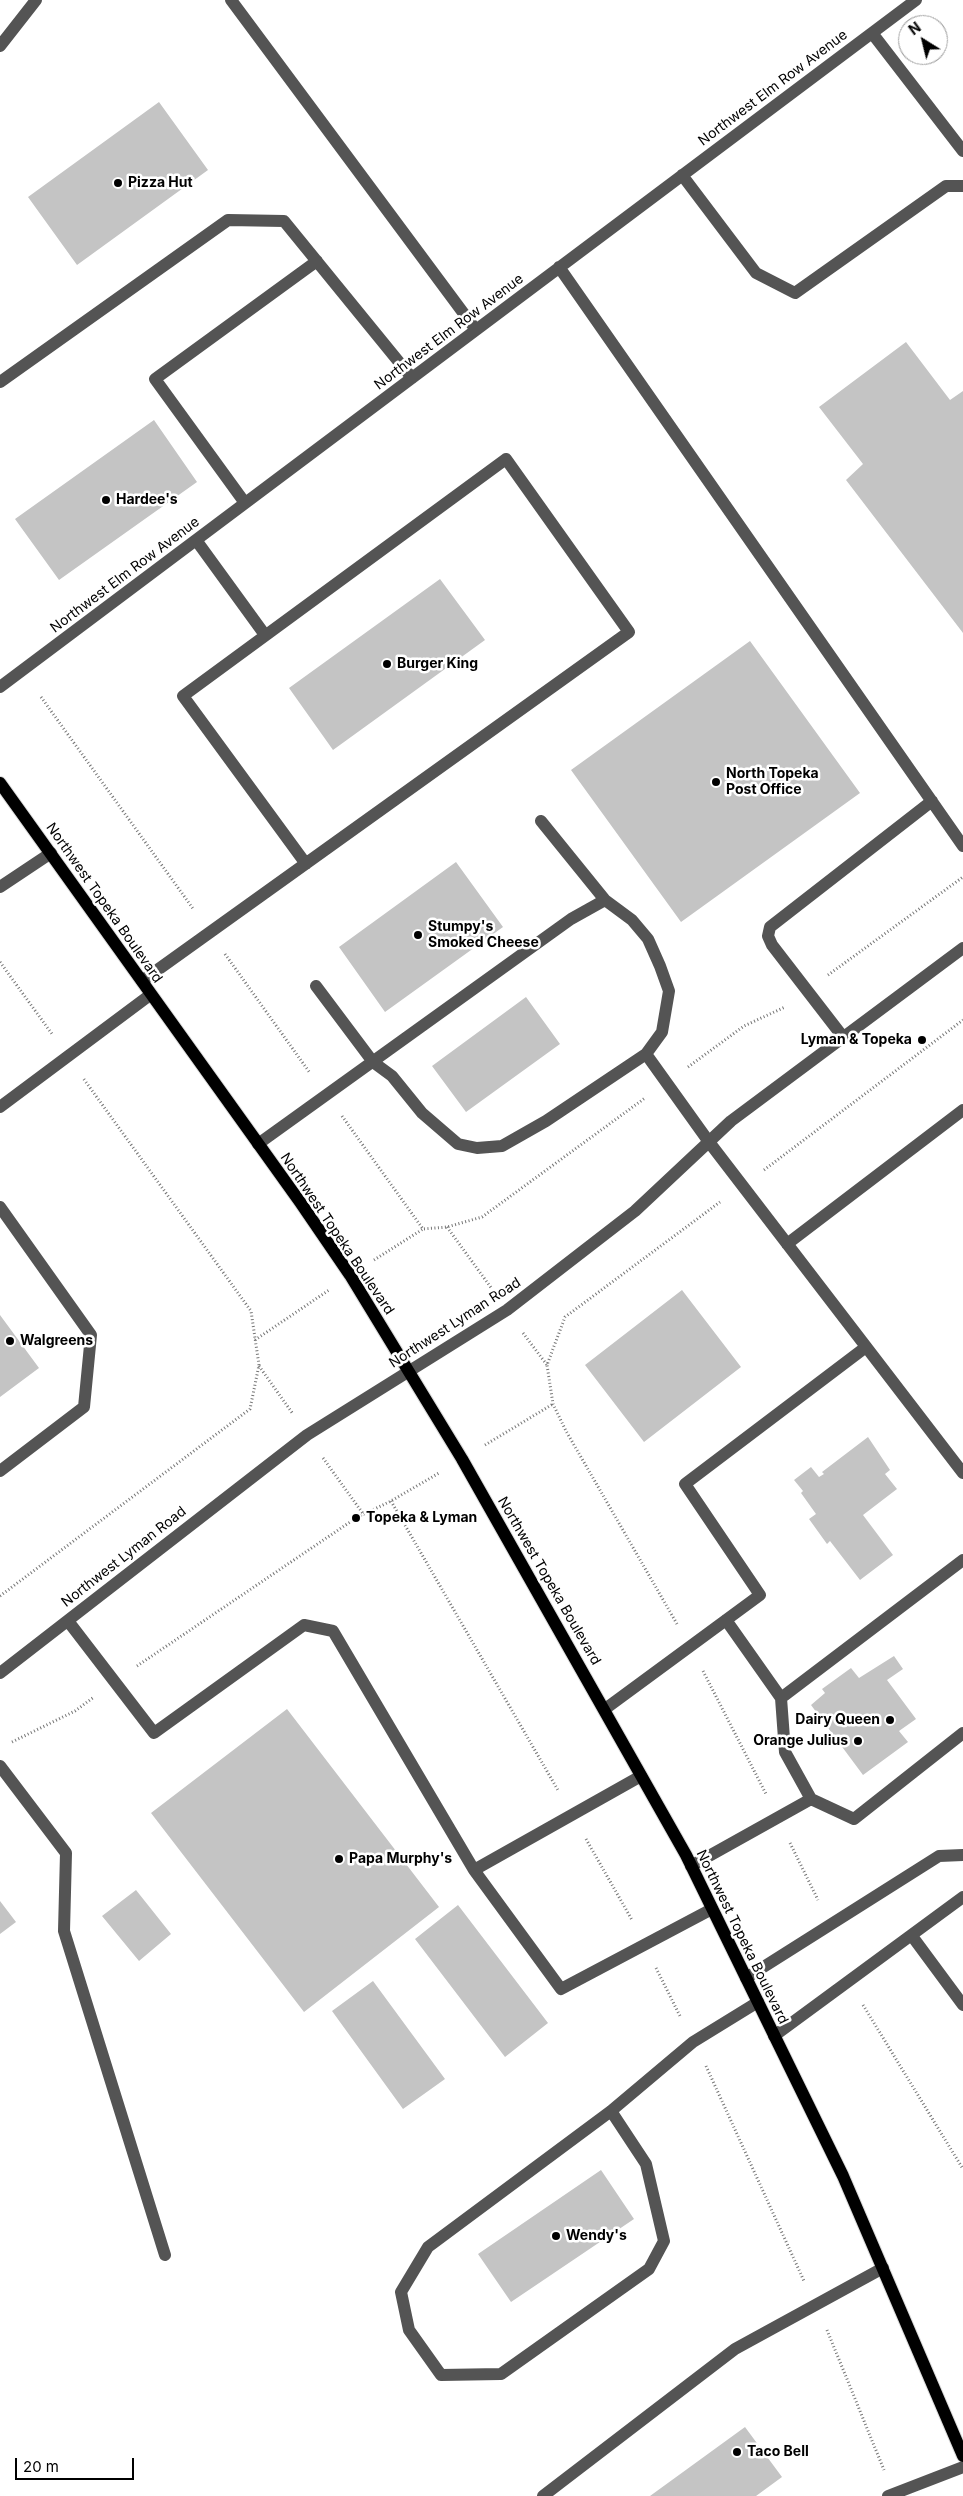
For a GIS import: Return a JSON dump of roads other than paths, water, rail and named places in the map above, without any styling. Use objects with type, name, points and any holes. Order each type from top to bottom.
[{"type":"main road","name":"Northwest Topeka Boulevard","points":[[0,783],[350,1275],[462,1459],[605,1710],[691,1866],[843,2176],[963,2456]]},
{"type":"street","points":[[0,46],[36,0]]},
{"type":"street","points":[[231,0],[476,330]]},
{"type":"street","name":"Northwest Elm Row Avenue","points":[[0,687],[916,0]]},
{"type":"street","points":[[872,33],[963,151]]},
{"type":"street","points":[[682,175],[756,273],[795,294],[946,186],[963,186]]},
{"type":"street","points":[[0,382],[228,220],[284,221],[412,378]]},
{"type":"street","points":[[245,503],[155,379],[317,261]]},
{"type":"street","points":[[560,267],[963,846]]},
{"type":"street","points":[[142,981],[306,864],[629,632],[506,459],[183,696],[306,864]]},
{"type":"street","points":[[196,540],[265,635]]},
{"type":"street","points":[[843,1038],[772,945],[768,936],[770,926],[932,801]]},
{"type":"street","points":[[316,986],[373,1062],[392,1076],[422,1113],[458,1144],[477,1148],[502,1146],[546,1121],[646,1054],[662,1032],[669,991],[648,939],[632,920],[605,900],[541,821]]},
{"type":"street","points":[[0,887],[51,853]]},
{"type":"street","points":[[258,1144],[572,919],[605,900]]},
{"type":"street","name":"Northwest Lyman Road","points":[[0,1673],[307,1435],[507,1310],[635,1211],[731,1121],[963,948]]},
{"type":"street","points":[[0,1106],[150,995]]},
{"type":"street","points":[[646,1054],[709,1142],[963,1473]]},
{"type":"street","points":[[787,1244],[963,1110]]},
{"type":"street","points":[[0,1207],[91,1335],[84,1407],[0,1471]]},
{"type":"street","points":[[605,1710],[760,1595],[685,1484],[866,1347]]},
{"type":"street","points":[[781,1698],[963,1560]]},
{"type":"street","points":[[68,1620],[154,1733],[304,1625],[333,1631],[474,1870],[561,1989],[712,1909]]},
{"type":"street","points":[[726,1620],[781,1698],[785,1752],[811,1799],[854,1819],[963,1733]]},
{"type":"street","points":[[0,1766],[66,1853],[64,1931],[165,2255]]},
{"type":"street","points":[[474,1870],[640,1776]]},
{"type":"street","points":[[691,1866],[811,1799]]},
{"type":"street","points":[[746,1978],[939,1856],[963,1855]]},
{"type":"street","points":[[774,2036],[963,1897]]},
{"type":"street","points":[[912,1936],[963,2005]]},
{"type":"street","points":[[611,2110],[646,2164],[664,2241],[649,2269],[501,2374],[442,2375],[409,2330],[401,2292],[428,2247],[611,2110],[694,2042],[758,2002]]},
{"type":"street","points":[[544,2496],[735,2349],[883,2268]]},
{"type":"street","points":[[891,2495],[963,2467]]},
{"type":"place","name":"Pizza Hut","points":[[118,183]]},
{"type":"place","name":"Hardee's","points":[[106,500]]},
{"type":"place","name":"Burger King","points":[[387,664]]},
{"type":"place","name":"North Topeka Post Office","points":[[716,782]]},
{"type":"place","name":"Stumpy's Smoked Cheese","points":[[418,935]]},
{"type":"place","name":"Lyman & Topeka","points":[[922,1040]]},
{"type":"place","name":"Walgreens","points":[[10,1341]]},
{"type":"place","name":"Topeka & Lyman","points":[[356,1518]]},
{"type":"place","name":"Dairy Queen","points":[[890,1720]]},
{"type":"place","name":"Orange Julius","points":[[858,1741]]},
{"type":"place","name":"Papa Murphy's","points":[[339,1859]]},
{"type":"place","name":"Wendy's","points":[[556,2236]]},
{"type":"place","name":"Taco Bell","points":[[737,2452]]}]
